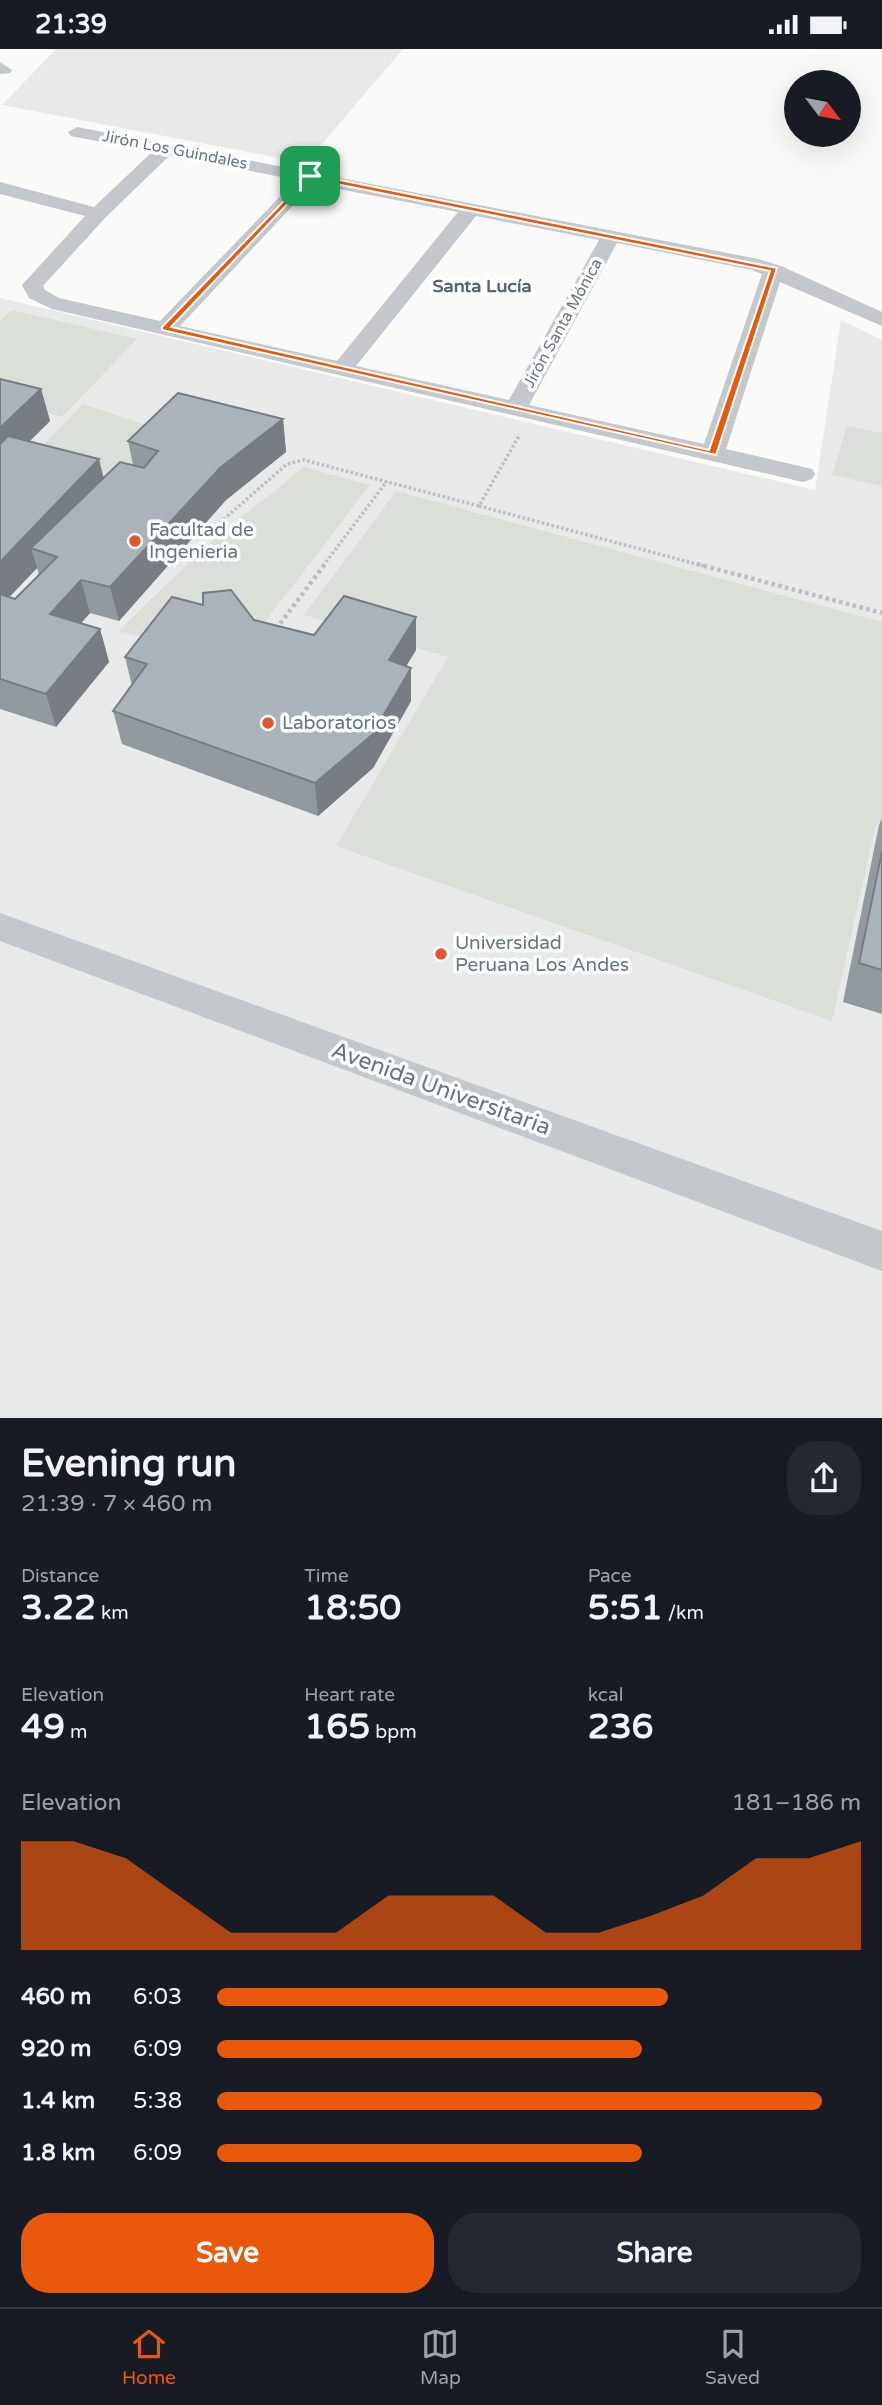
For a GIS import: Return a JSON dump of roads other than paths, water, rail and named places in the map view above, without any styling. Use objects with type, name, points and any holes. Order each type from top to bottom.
[{"type":"street","name":"Jirón Los Guindales","points":[[77,132],[774,270],[882,320]]},
{"type":"street","points":[[167,148],[97,214],[32,285],[36,294],[52,303],[803,474]]},
{"type":"street","points":[[165,329],[310,176]]},
{"type":"street","points":[[0,188],[97,214]]},
{"type":"street","points":[[342,369],[471,209]]},
{"type":"street","name":"Jirón Santa Mónica","points":[[524,411],[611,237]]},
{"type":"street","points":[[713,453],[774,270]]},
{"type":"street","name":"Avenida Universitaria","points":[[0,927],[882,1251]]},
{"type":"place","name":"Facultad de Ingenieria","points":[[135,541]]},
{"type":"place","name":"Laboratorios","points":[[268,723]]},
{"type":"place","name":"Universidad Peruana Los Andes","points":[[441,954]]},
{"type":"district","name":"Santa Lucía","points":[[482,286]]}]
